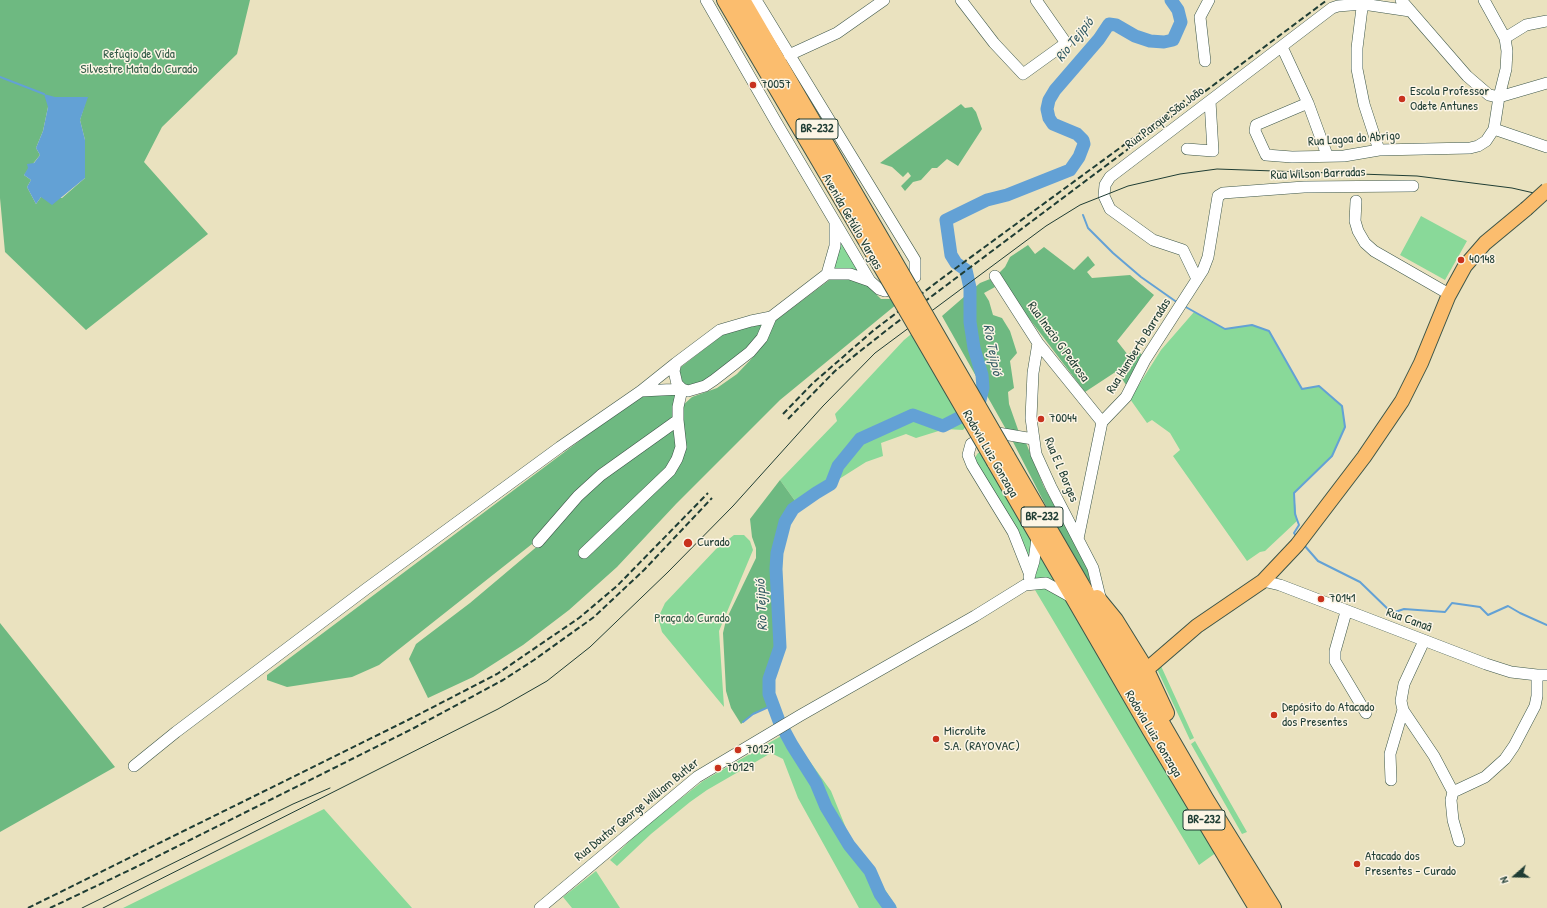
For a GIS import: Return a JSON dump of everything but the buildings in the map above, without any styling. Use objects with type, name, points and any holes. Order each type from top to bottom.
[{"type":"highway","points":[[715,0],[750,44]]},
{"type":"highway","name":"Rodovia Luiz Gonzaga","points":[[725,0],[750,44],[885,260]]},
{"type":"highway","name":"Rodovia Luiz Gonzaga","points":[[746,0],[885,260],[1000,459],[1078,580],[1206,800],[1273,908]]},
{"type":"highway","name":"Rodovia Luiz Gonzaga","points":[[1000,459],[1037,538],[1257,908]]},
{"type":"highway","points":[[1078,580],[1101,601],[1115,620],[1146,670],[1206,800]]},
{"type":"highway","points":[[1231,841],[1243,852],[1285,908]]},
{"type":"main road","points":[[1146,670],[1198,626],[1263,581],[1300,540],[1364,456],[1402,401],[1421,363],[1450,294],[1465,266],[1476,253],[1547,190]]},
{"type":"street","name":"Avenida Getúlio Vargas","points":[[706,0],[870,281],[879,289],[885,291],[915,277],[915,260],[789,55],[746,0]]},
{"type":"street","points":[[789,55],[837,33],[884,0]]},
{"type":"street","points":[[961,0],[994,43],[1023,74],[1066,42],[1036,0]]},
{"type":"street","points":[[1205,60],[1200,16],[1209,0]]},
{"type":"street","points":[[1400,0],[1467,76],[1489,95],[1499,97],[1547,83]]},
{"type":"street","points":[[1484,0],[1505,38],[1507,51],[1506,69],[1499,97],[1494,129],[1547,147]]},
{"type":"street","points":[[1363,2],[1357,48],[1357,70],[1364,104],[1379,150]]},
{"type":"street","name":"Rua Parque São João","points":[[1197,279],[1183,250],[1163,244],[1143,233],[1110,209],[1104,196],[1105,185],[1110,177],[1282,48],[1332,8],[1363,2],[1384,4],[1410,11]]},
{"type":"street","points":[[1505,38],[1526,25],[1547,21]]},
{"type":"street","points":[[1282,48],[1308,103],[1327,155]]},
{"type":"street","points":[[1187,149],[1213,151],[1210,101]]},
{"type":"street","name":"Rua Lagoa do Abrigo","points":[[1308,103],[1259,122],[1254,127],[1254,131],[1264,152],[1269,156],[1353,156],[1379,150],[1470,148],[1486,141],[1494,129]]},
{"type":"street","name":"Rua Wilson Barradas","points":[[1223,193],[1304,187],[1414,186]]},
{"type":"street","name":"Rua Humberto Barradas","points":[[1102,422],[1126,397],[1146,360],[1203,270],[1208,257],[1216,199],[1223,193]]},
{"type":"street","points":[[1356,201],[1355,221],[1365,243],[1374,251],[1450,294]]},
{"type":"street","points":[[828,274],[834,246],[835,221]]},
{"type":"street","points":[[134,766],[176,732],[360,594],[560,447],[641,391],[723,328],[771,317],[828,274],[850,274],[870,281]]},
{"type":"street","name":"Rua Inacio G Pedrosa","points":[[994,276],[1038,342],[1102,422]]},
{"type":"street","points":[[641,391],[688,390],[705,386],[750,352],[762,338],[771,317]]},
{"type":"street","name":"Rua E L Borges","points":[[1038,342],[1035,352],[1031,394],[1033,439],[1042,468],[1093,568],[1101,601]]},
{"type":"street","points":[[584,553],[670,471],[677,460],[681,447],[678,407],[682,389],[675,379],[676,363]]},
{"type":"street","points":[[538,542],[578,496],[601,475],[678,420]]},
{"type":"street","points":[[1078,539],[1102,422]]},
{"type":"street","points":[[1030,575],[1013,532],[972,465],[968,455],[971,444],[992,432],[1033,439]]},
{"type":"street","points":[[1025,585],[1030,575],[1035,556],[1037,538]]},
{"type":"street","name":"Rua Canaã","points":[[1263,581],[1280,586],[1486,664],[1512,672],[1542,675]]},
{"type":"street","points":[[1025,585],[1046,583],[1074,598]]},
{"type":"street","name":"Rua Doutor George William Butler","points":[[540,908],[697,777],[801,715],[975,616],[1025,585]]},
{"type":"street","points":[[1346,612],[1335,651],[1335,661],[1366,713]]},
{"type":"street","points":[[1424,640],[1404,684],[1401,701],[1403,710],[1434,756],[1453,792],[1451,800],[1453,820],[1459,841]]},
{"type":"street","points":[[1453,792],[1465,788],[1485,776],[1505,759],[1514,746],[1535,706],[1542,675]]},
{"type":"street","points":[[1391,780],[1390,754],[1403,710]]},
{"type":"green space","name":"Refúgio de Vida Silvestre Mata do Curado","points":[[0,0],[250,0],[237,54],[162,127],[144,162],[208,234],[86,330],[5,252],[0,198]],"holes":[[[55,97],[87,97],[80,120],[85,140],[85,178],[62,198],[41,197],[36,204],[27,187],[31,180],[24,175],[40,155],[36,148],[43,131],[48,107]]]},
{"type":"green space","points":[[961,104],[965,108],[972,107],[976,112],[982,129],[958,166],[947,159],[937,168],[932,168],[921,180],[913,182],[905,191],[901,186],[911,176],[908,172],[903,177],[892,167],[880,163]]},
{"type":"green space","points":[[1421,216],[1467,241],[1445,280],[1400,255]]},
{"type":"green space","points":[[837,228],[866,277],[832,272]]},
{"type":"green space","points":[[1028,245],[1035,254],[1044,247],[1074,270],[1088,256],[1095,265],[1087,272],[1092,278],[1130,275],[1154,295],[1117,341],[1128,355],[1135,348],[1144,357],[1128,388],[1117,371],[1085,392],[1012,296],[998,274],[1005,267],[1010,257]]},
{"type":"green space","points":[[832,278],[863,281],[881,299],[892,299],[897,304],[780,400],[676,504],[617,567],[569,610],[523,645],[473,677],[428,698],[409,659],[416,644],[470,603],[540,544],[604,477],[658,437],[682,406],[692,397],[717,388],[737,374],[756,354],[775,321]]},
{"type":"green space","points":[[990,279],[995,287],[984,293],[989,301],[993,315],[1002,318],[1010,331],[1017,353],[1010,361],[1014,388],[1008,392],[1009,404],[1022,441],[1026,443],[1044,487],[1084,557],[1093,578],[1089,582],[1064,541],[1012,440],[942,316],[980,283]]},
{"type":"green space","points":[[1194,312],[1225,329],[1252,325],[1269,331],[1302,389],[1319,386],[1342,406],[1345,427],[1332,456],[1294,493],[1297,521],[1265,551],[1260,552],[1247,561],[1173,456],[1180,450],[1170,433],[1152,420],[1147,423],[1130,399],[1161,350]]},
{"type":"green space","points":[[763,324],[758,341],[703,386],[683,385],[679,375],[681,367],[725,333]]},
{"type":"green space","points":[[915,331],[969,423],[963,430],[945,429],[916,438],[906,434],[881,443],[883,456],[866,462],[798,505],[780,480],[837,421],[835,414],[904,340]]},
{"type":"green space","points":[[676,393],[675,418],[575,495],[532,544],[379,665],[352,677],[287,687],[267,680],[267,675],[642,394]]},
{"type":"green space","points":[[982,452],[1031,535],[1034,546],[1030,568],[972,462],[978,453]]},
{"type":"green space","points":[[780,480],[798,505],[793,509],[785,522],[777,553],[777,593],[780,647],[769,679],[769,694],[773,705],[753,714],[741,724],[731,708],[726,691],[723,633],[726,620],[756,558],[756,548],[752,537],[750,519]]},
{"type":"green space","name":"Praça do Curado","points":[[734,535],[744,535],[750,541],[753,550],[719,631],[724,707],[662,632],[658,618],[665,603],[716,549]]},
{"type":"green space","points":[[1039,548],[1064,590],[1029,580]]},
{"type":"green space","points":[[1041,588],[1049,589],[1059,594],[1069,604],[1217,852],[1199,865],[1035,590]]},
{"type":"green space","points":[[0,623],[115,767],[0,832]]},
{"type":"green space","points":[[1161,666],[1194,738],[1190,740],[1157,669]]},
{"type":"green space","points":[[786,728],[831,791],[848,833],[897,908],[859,908],[798,798],[783,759],[771,753],[707,790],[690,802],[651,834],[617,866],[610,860],[641,830],[703,781],[781,736],[779,733]]},
{"type":"green space","points":[[1195,741],[1247,832],[1242,834],[1191,744]]},
{"type":"green space","points":[[324,809],[412,908],[123,908]]},
{"type":"green space","points":[[596,871],[620,908],[572,908],[563,897]]},
{"type":"water","points":[[44,94],[55,97],[88,97],[80,120],[85,140],[85,178],[52,205],[41,197],[36,204],[27,187],[31,180],[24,175],[28,168],[27,164],[34,163],[40,155],[36,148],[43,131],[48,107]]},
{"type":"waterway","name":"Rio Tejipió","points":[[890,908],[880,894],[870,871],[849,845],[826,807],[816,783],[779,721],[769,694],[769,679],[780,647],[776,569],[777,553],[785,522],[793,509],[831,484],[838,466],[860,439],[913,415],[943,426],[978,408],[983,388],[982,375],[974,348],[970,322],[970,288],[966,270],[956,263],[951,255],[946,220],[987,200],[1007,195],[1070,170],[1079,157],[1084,144],[1083,140],[1077,134],[1053,124],[1049,118],[1047,109],[1049,100],[1055,90],[1099,39],[1109,24],[1116,25],[1135,36],[1150,41],[1164,42],[1173,40],[1181,22],[1178,10],[1171,0]]},
{"type":"waterway","points":[[0,77],[44,94]]},
{"type":"waterway","points":[[1083,215],[1088,228],[1113,253],[1141,277],[1178,303]]},
{"type":"waterway","points":[[1184,306],[1225,329],[1252,325],[1269,331],[1302,389],[1319,386],[1342,406],[1345,427],[1332,456],[1294,493],[1295,514],[1299,525],[1294,533],[1296,536]]},
{"type":"waterway","points":[[1304,545],[1318,561],[1360,582],[1392,613],[1404,609],[1445,612],[1452,603],[1480,607],[1488,615],[1508,606],[1547,625]]},
{"type":"waterway","points":[[743,722],[753,714],[773,705]]},
{"type":"tram line","points":[[103,908],[498,709],[547,681],[590,647],[668,572],[733,506],[823,406],[875,353],[1046,226],[1080,205],[1128,186],[1180,174],[1217,169],[1417,176],[1512,188],[1547,196]]},
{"type":"tram line","points":[[82,908],[293,804],[330,788]]},
{"type":"railway","points":[[788,419],[835,371],[892,326],[1327,0]]},
{"type":"railway","points":[[783,414],[813,383],[874,330],[941,279],[1199,90]]},
{"type":"railway","points":[[28,908],[408,720],[497,674],[579,618],[617,586],[708,493]]},
{"type":"railway","points":[[50,908],[134,868],[414,728],[503,680],[534,660],[594,617],[644,570],[712,498]]},
{"type":"place","name":"70057","points":[[753,85]]},
{"type":"place","name":"Escola Professor Odete Antunes","points":[[1402,99]]},
{"type":"place","name":"40148","points":[[1461,260]]},
{"type":"place","name":"70044","points":[[1041,419]]},
{"type":"place","name":"Curado","points":[[688,543]]},
{"type":"place","name":"70141","points":[[1321,599]]},
{"type":"place","name":"Depósito do Atacado dos Presentes","points":[[1274,715]]},
{"type":"place","name":"Microlite S.A. (RAYOVAC)","points":[[936,739]]},
{"type":"place","name":"70121","points":[[738,750]]},
{"type":"place","name":"70129","points":[[718,768]]},
{"type":"place","name":"Atacado dos Presentes - Curado","points":[[1357,864]]}]
